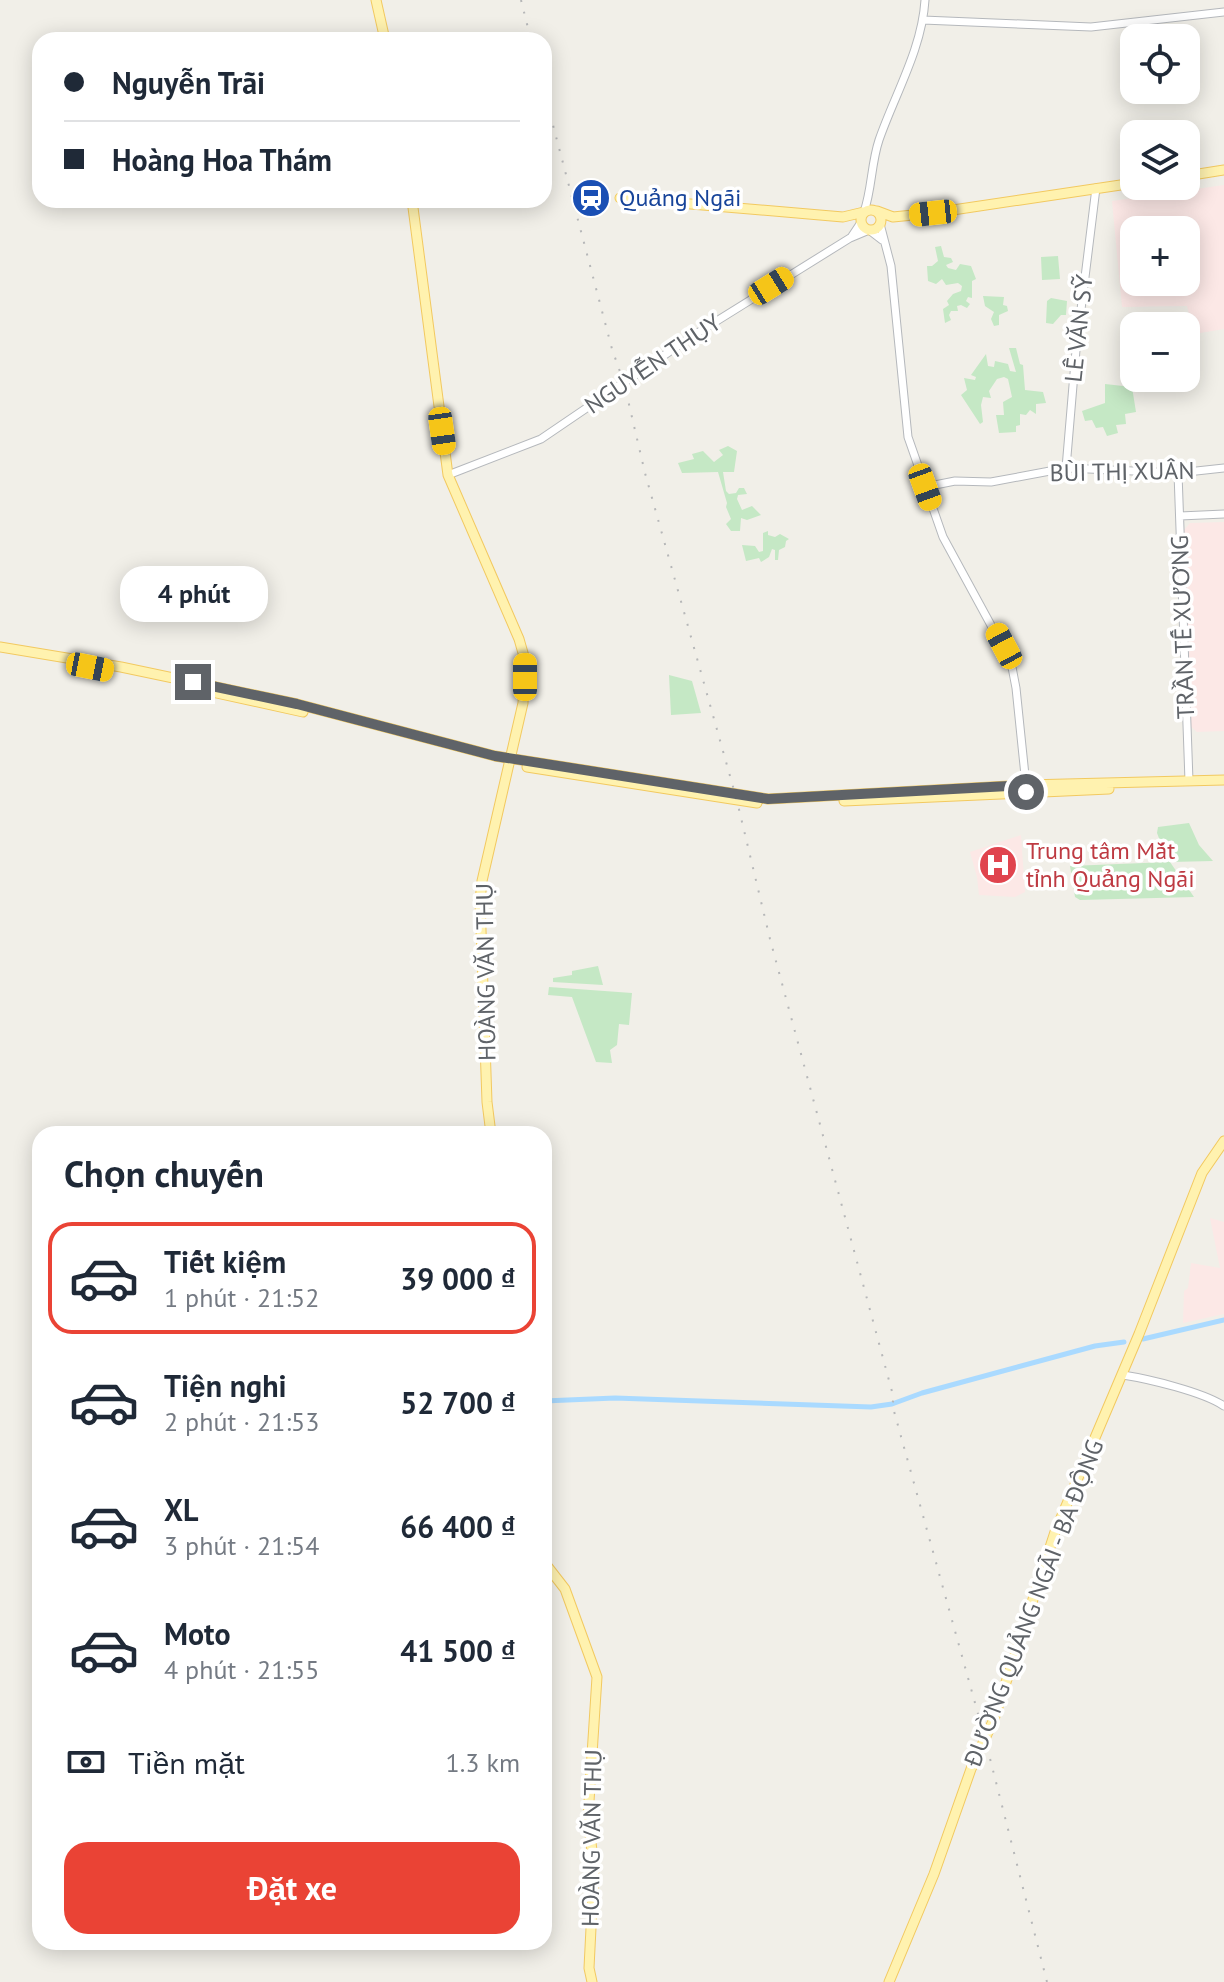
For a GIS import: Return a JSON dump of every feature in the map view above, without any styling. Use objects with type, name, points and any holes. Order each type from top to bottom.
[{"type":"main road","points":[[376,0],[383,32]]},
{"type":"main road","points":[[1200,174],[1224,170]]},
{"type":"main road","points":[[843,217],[865,227],[893,217],[1120,185]]},
{"type":"main road","points":[[620,198],[843,217],[870,209],[893,217]]},
{"type":"main road","name":"HOÀNG VĂN THỤ","points":[[413,208],[448,475],[525,660],[523,703],[480,901],[490,1126]]},
{"type":"main road","points":[[877,211],[881,217],[880,224]]},
{"type":"main road","points":[[864,212],[865,227]]},
{"type":"main road","points":[[0,647],[297,704],[424,741],[508,761],[768,799],[1224,782]]},
{"type":"main road","points":[[0,653],[147,675]]},
{"type":"main road","name":"ĐƯỜNG QUẢNG NGÃI - BA ĐỘNG","points":[[889,1982],[934,1874],[971,1769],[994,1719],[1055,1532],[1123,1375],[1202,1173],[1224,1141]]},
{"type":"main road","name":"HOÀNG VĂN THỤ","points":[[552,1572],[565,1589],[597,1677],[588,1817],[594,1868],[589,1968],[592,1982]]},
{"type":"street","points":[[864,212],[872,165],[913,54],[925,0]]},
{"type":"street","points":[[923,20],[1091,27],[1224,12]]},
{"type":"street","name":"LÊ VĂN SỸ","points":[[1066,468],[1079,321],[1096,188]]},
{"type":"street","points":[[869,196],[877,211]]},
{"type":"street","points":[[880,224],[891,266],[906,423],[943,537],[1011,662],[1026,788]]},
{"type":"street","points":[[865,227],[884,242]]},
{"type":"street","name":"NGUYỄN THỤY","points":[[448,475],[541,439],[691,337],[865,227]]},
{"type":"street","name":"BÙI THỊ XUÂN","points":[[925,487],[955,481],[991,482],[1066,468],[1178,473],[1224,468]]},
{"type":"street","name":"TRẦN TẾ XƯƠNG","points":[[1178,473],[1189,783]]},
{"type":"street","points":[[1180,516],[1224,514]]},
{"type":"street","points":[[1123,1375],[1144,1378],[1211,1398],[1224,1406]]},
{"type":"shaded area","points":[[1224,185],[1224,329],[1200,333],[1200,312],[1188,312],[1187,306],[1122,307],[1121,296],[1200,296],[1200,216],[1120,216],[1120,286],[1112,201],[1200,200],[1200,188]]},
{"type":"shaded area","points":[[1224,522],[1224,731],[1197,732],[1190,726],[1184,530],[1190,523]]},
{"type":"shaded area","name":"Trung tâm Mắt tỉnh Quảng Ngãi","points":[[1021,835],[1025,892],[1015,897],[979,895],[970,852]]},
{"type":"shaded area","points":[[1210,1218],[1224,1222],[1224,1314],[1183,1323],[1184,1291],[1188,1288],[1191,1263],[1220,1268]]},
{"type":"green space","points":[[941,246],[944,257],[951,258],[953,262],[946,265],[948,268],[956,270],[960,264],[971,266],[976,279],[972,281],[972,298],[968,297],[966,301],[970,304],[967,308],[957,306],[958,311],[951,311],[951,320],[945,323],[943,309],[949,305],[947,301],[953,294],[961,291],[962,286],[958,283],[946,285],[942,279],[936,284],[928,281],[927,266],[938,261],[935,247]]},
{"type":"green space","points":[[1058,256],[1060,279],[1042,280],[1041,257]]},
{"type":"green space","points":[[983,296],[1004,297],[1003,305],[1007,306],[1008,311],[999,315],[999,325],[994,326],[991,319],[994,312],[985,306]]},
{"type":"green space","points":[[1051,298],[1067,301],[1066,315],[1061,315],[1053,324],[1046,323],[1047,301]]},
{"type":"green space","points":[[1009,348],[1016,348],[1023,365],[1025,390],[1043,392],[1046,403],[1036,404],[1036,414],[1030,410],[1026,415],[1020,414],[1016,432],[999,433],[996,415],[1004,415],[1003,402],[1012,397],[1008,379],[997,379],[989,391],[991,398],[983,397],[983,422],[980,424],[961,395],[967,390],[964,378],[975,380],[976,377],[971,375],[986,354],[988,366],[994,367],[995,361],[1008,364],[1010,371],[1016,372]]},
{"type":"green space","points":[[1105,384],[1120,386],[1120,392],[1133,392],[1136,412],[1125,414],[1126,424],[1116,425],[1118,433],[1107,436],[1103,427],[1096,428],[1092,420],[1085,421],[1082,411],[1105,403]]},
{"type":"green space","points":[[728,446],[737,451],[734,472],[723,472],[726,491],[736,493],[739,488],[744,488],[747,494],[738,495],[737,499],[742,510],[752,506],[761,515],[747,520],[741,518],[740,531],[731,531],[726,524],[731,519],[718,472],[682,473],[678,463],[694,459],[692,454],[703,451],[714,462],[723,455],[719,450]]},
{"type":"green space","points":[[768,531],[768,535],[775,537],[780,534],[789,539],[785,547],[779,550],[778,560],[775,560],[775,550],[772,549],[769,557],[761,562],[759,558],[746,561],[742,545],[755,546],[759,552],[763,551],[763,533]]},
{"type":"green space","points":[[669,675],[692,681],[701,713],[671,715]]},
{"type":"green space","points":[[1189,823],[1199,845],[1213,861],[1170,862],[1194,897],[1080,900],[1075,897],[1070,866],[1168,862],[1157,833],[1158,827]]},
{"type":"green space","points":[[598,966],[603,985],[553,982],[553,978],[572,975],[572,971]]},
{"type":"green space","points":[[549,987],[632,993],[629,1025],[619,1024],[617,1045],[610,1050],[612,1063],[596,1062],[572,997],[548,995]]},
{"type":"waterway","points":[[1143,1339],[1224,1320]]},
{"type":"waterway","points":[[552,1401],[615,1398],[871,1407],[892,1404],[1095,1346],[1124,1342]]},
{"type":"railway","points":[[521,0],[529,32]]},
{"type":"railway","points":[[552,121],[612,349],[624,383],[645,473],[737,801],[770,939],[894,1399],[892,1404],[985,1739],[1047,1982]]},
{"type":"place","name":"Quảng Ngãi","points":[[591,198]]},
{"type":"place","name":"Trung tâm Mắt tỉnh Quảng Ngãi","points":[[998,865]]},
{"type":"route","points":[[193,682],[297,704],[495,756],[768,799],[1026,785],[1026,792]]}]
